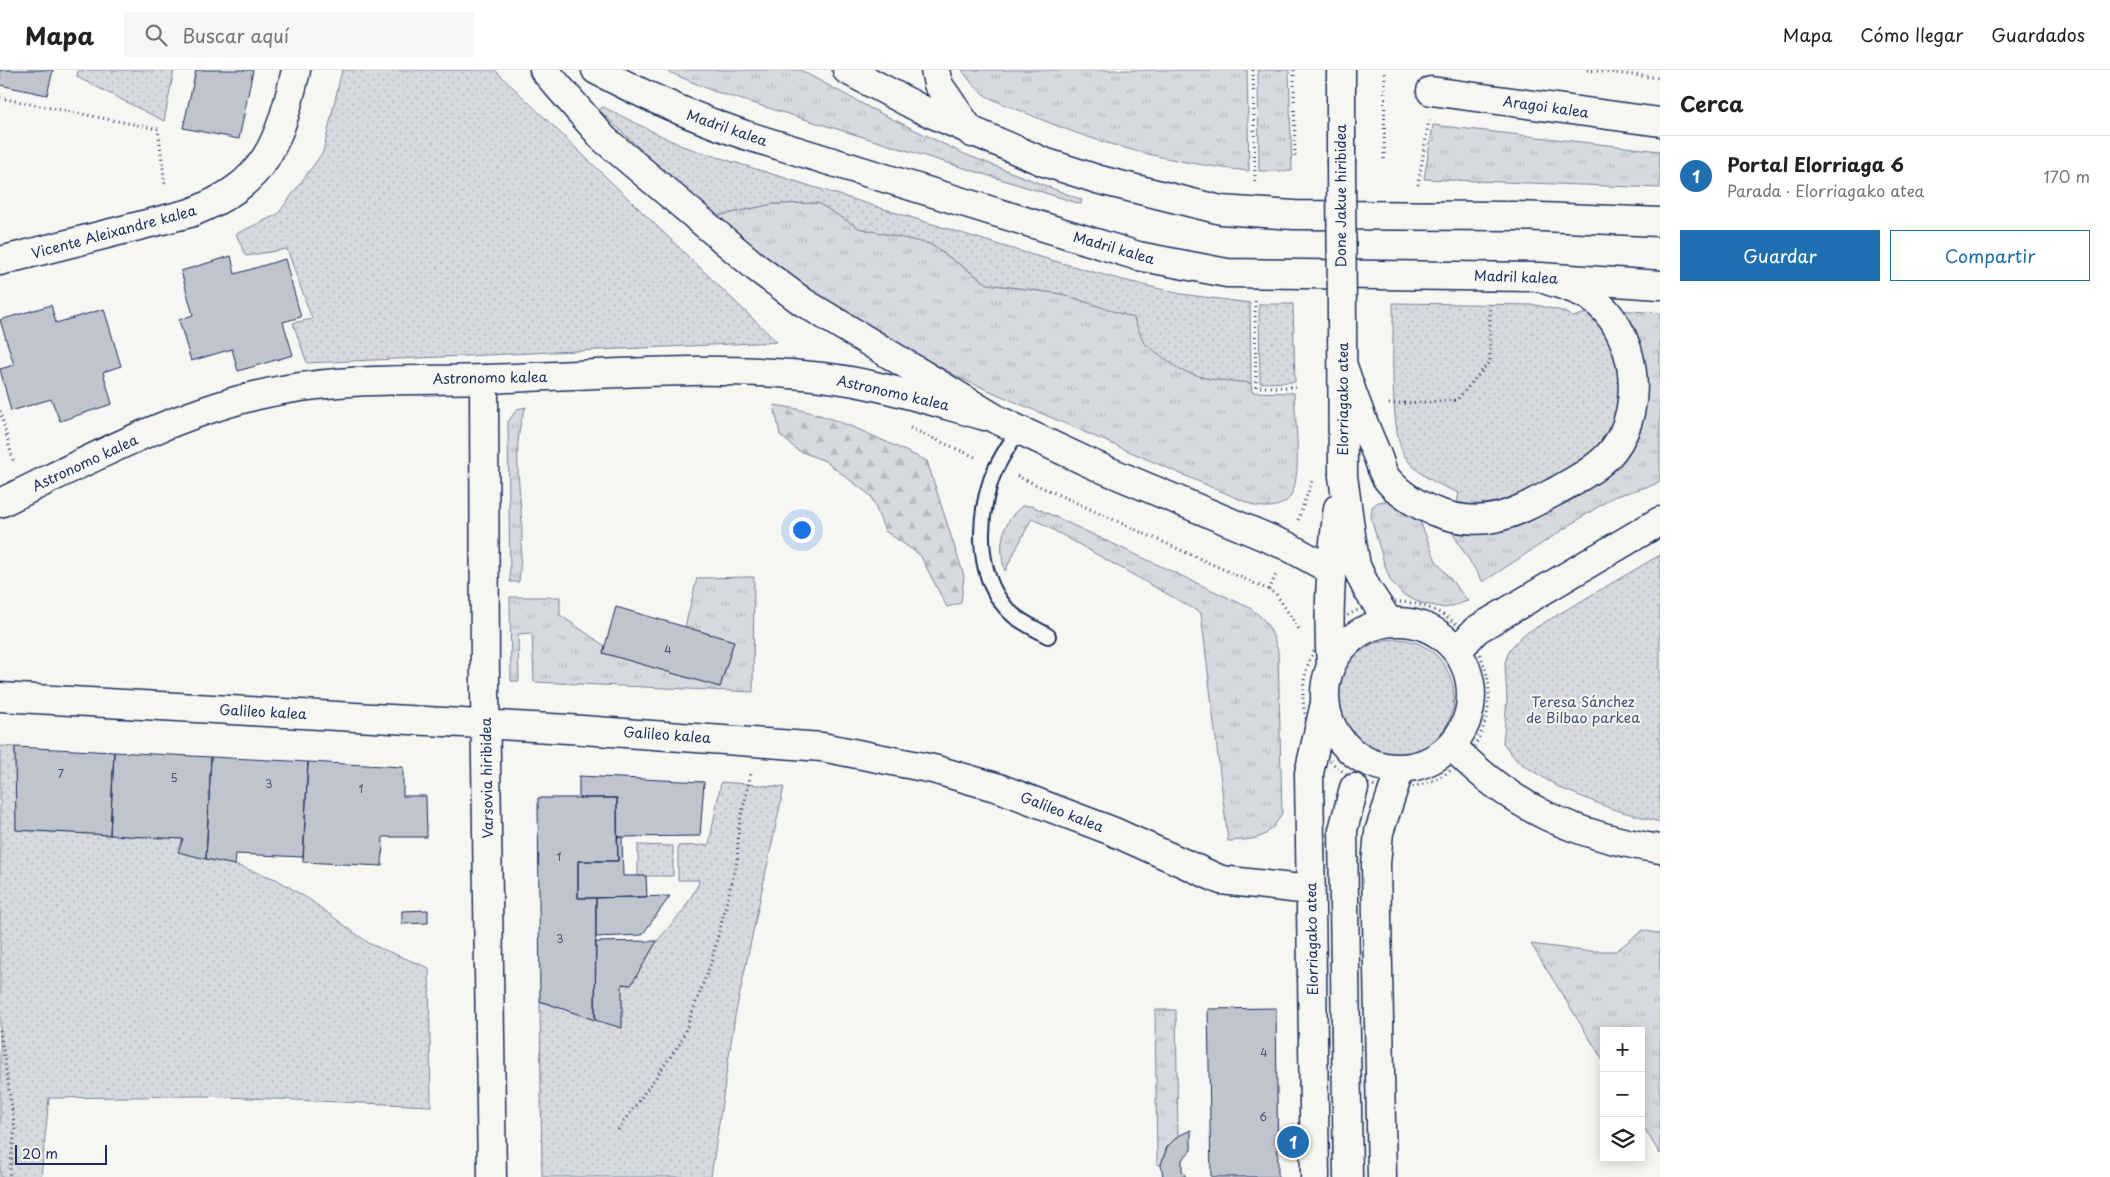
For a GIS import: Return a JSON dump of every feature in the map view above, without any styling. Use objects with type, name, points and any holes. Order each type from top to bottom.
[{"type":"street","name":"Vicente Aleixandre kalea","points":[[0,261],[190,213],[220,200],[254,173],[268,157],[280,130],[296,70]]},
{"type":"street","name":"Astronomo kalea","points":[[544,70],[604,139],[757,268],[803,302],[1009,425],[1094,465],[1287,546],[1330,569]]},
{"type":"street","name":"Madril kalea","points":[[596,70],[693,118],[1138,256],[1186,267],[1227,273],[1540,277],[1660,285]]},
{"type":"street","points":[[847,70],[919,108],[972,133],[1044,162],[1100,180],[1221,210],[1294,216],[1516,216],[1660,222]]},
{"type":"street","points":[[936,70],[938,84],[972,133]]},
{"type":"street","name":"Done Jakue hiribidea","points":[[1341,70],[1342,322]]},
{"type":"street","name":"Aragoi kalea","points":[[1431,91],[1660,122]]},
{"type":"street","points":[[1343,366],[1364,428],[1386,478],[1413,503],[1440,513],[1478,521],[1498,518],[1528,506],[1600,463],[1613,450],[1623,434],[1633,396],[1632,373],[1628,351],[1611,317],[1589,296],[1540,277]]},
{"type":"street","name":"Elorriagako atea","points":[[1315,1177],[1309,773],[1317,744],[1325,703],[1326,684],[1331,665],[1328,632],[1330,569],[1343,476],[1342,322]]},
{"type":"street","name":"Astronomo kalea","points":[[0,503],[172,422],[258,395],[346,381],[484,379],[681,372],[812,376],[849,381],[898,392],[1009,425]]},
{"type":"street","name":"Varsovia hiribidea","points":[[484,379],[492,1177]]},
{"type":"street","name":"Elorriagako atea","points":[[1325,703],[1329,721],[1338,737],[1350,751],[1365,761],[1382,767],[1397,778],[1437,758],[1458,752],[1467,721],[1472,692],[1465,664],[1463,645],[1415,623],[1384,613],[1367,589],[1356,566],[1343,476]]},
{"type":"street","points":[[1463,645],[1476,630],[1660,521]]},
{"type":"street","name":"Elorriagako atea","points":[[1331,665],[1349,640],[1384,613]]},
{"type":"street","name":"Galileo kalea","points":[[0,697],[486,724],[822,747],[870,755],[990,786],[1056,808],[1221,880],[1310,890]]},
{"type":"street","points":[[1458,752],[1493,785],[1550,819],[1597,836],[1660,849]]},
{"type":"street","points":[[1382,1177],[1376,864],[1379,832],[1397,778]]},
{"type":"street","points":[[1348,1177],[1343,830],[1354,788]]},
{"type":"lane","points":[[1009,425],[990,481],[982,523],[983,559],[995,592],[1012,614],[1048,636]]},
{"type":"path","points":[[1254,70],[1255,184]]},
{"type":"path","points":[[1294,70],[1295,159]]},
{"type":"path","points":[[1384,158],[1386,70]]},
{"type":"path","points":[[1587,70],[1660,78]]},
{"type":"path","points":[[0,98],[158,128],[165,184]]},
{"type":"path","points":[[1418,186],[1429,120],[1438,121]]},
{"type":"path","points":[[1246,183],[1264,184]]},
{"type":"path","points":[[1409,186],[1428,186]]},
{"type":"path","points":[[1255,296],[1256,387],[1299,387]]},
{"type":"path","points":[[1389,404],[1457,400],[1490,361],[1490,299]]},
{"type":"path","points":[[0,411],[15,467]]},
{"type":"path","points":[[907,426],[1269,590],[1276,594],[1299,628]]},
{"type":"path","points":[[1394,602],[1425,607],[1451,620],[1463,645],[1480,657],[1485,671],[1489,699],[1485,721],[1476,741],[1458,752],[1449,771],[1432,781],[1413,787],[1397,778],[1375,786],[1342,771],[1317,744],[1305,712],[1304,686],[1311,658],[1328,632],[1343,619],[1360,610],[1384,613],[1394,602]]},
{"type":"path","points":[[618,1130],[681,1042],[711,963],[737,862],[739,826],[751,773]]},
{"type":"path","points":[[0,1030],[15,1129],[9,1177]]},
{"type":"green space","points":[[78,70],[174,70],[164,121],[77,77]]},
{"type":"green space","points":[[342,70],[495,70],[777,342],[307,363],[293,323],[312,319],[287,249],[246,256],[236,234],[278,214],[323,152]]},
{"type":"green space","points":[[664,70],[800,70],[872,109],[962,153],[1082,200],[1081,204],[713,91]]},
{"type":"green space","points":[[962,70],[1247,70],[1249,171],[1162,157],[1078,134],[989,98],[975,87]]},
{"type":"green space","points":[[1258,70],[1289,70],[1292,171],[1259,171]]},
{"type":"green space","points":[[603,107],[682,146],[1019,251],[1181,294],[1250,303],[1251,383],[1209,379],[1180,370],[1144,343],[1134,318],[1062,294],[988,284],[930,244],[859,228],[818,203],[773,204],[712,217],[599,110]]},
{"type":"green space","points":[[1433,125],[1660,151],[1660,188],[1424,179]]},
{"type":"green space","points":[[818,203],[859,228],[930,244],[988,284],[1062,294],[1134,318],[1144,343],[1209,379],[1251,383],[1252,392],[1294,393],[1297,462],[1294,488],[1290,497],[1279,505],[1269,507],[1255,506],[960,378],[849,317],[779,272],[712,217],[773,204]]},
{"type":"green space","points":[[1393,303],[1536,305],[1562,311],[1573,317],[1587,313],[1605,333],[1617,363],[1620,393],[1612,423],[1605,436],[1590,454],[1578,463],[1514,497],[1493,503],[1457,503],[1459,493],[1423,475],[1406,458],[1400,446],[1394,407]]},
{"type":"green space","points":[[1259,304],[1293,304],[1295,382],[1260,383]]},
{"type":"green space","points":[[1618,310],[1660,313],[1660,481],[1653,485],[1613,497],[1483,582],[1449,528],[1606,471]]},
{"type":"green space","points":[[774,405],[814,413],[871,435],[927,461],[964,576],[961,603],[947,607],[920,555],[885,531],[871,496],[825,461],[797,450],[780,435]]},
{"type":"green space","points":[[526,407],[521,421],[518,452],[522,518],[519,582],[510,582],[508,422],[517,409]]},
{"type":"green space","points":[[1387,501],[1417,514],[1436,561],[1468,601],[1445,608],[1420,603],[1402,594],[1390,580],[1371,518],[1372,507],[1378,502]]},
{"type":"green space","points":[[1022,506],[1032,506],[1248,607],[1264,621],[1271,631],[1278,651],[1282,813],[1266,834],[1254,839],[1228,841],[1201,613],[1032,518],[1005,571],[1002,553],[1003,536],[1009,520]]},
{"type":"green space","name":"Teresa Sánchez de Bilbao parkea","points":[[1660,555],[1660,822],[1612,809],[1560,788],[1517,761],[1503,743],[1507,700],[1505,662],[1510,649],[1523,635]]},
{"type":"green space","points":[[754,577],[753,692],[534,682],[532,633],[518,634],[519,681],[511,681],[510,597],[560,597],[560,615],[605,646],[603,653],[720,687],[734,641],[685,627],[697,578]]},
{"type":"green space","points":[[1396,639],[1418,643],[1428,648],[1437,656],[1445,665],[1450,675],[1454,697],[1450,719],[1445,729],[1437,738],[1428,746],[1418,751],[1396,755],[1374,751],[1364,746],[1355,738],[1347,729],[1342,719],[1338,697],[1342,675],[1347,665],[1355,656],[1364,648],[1374,643]]},
{"type":"green space","points":[[0,746],[15,747],[16,830],[183,839],[206,859],[235,865],[276,879],[310,900],[370,944],[429,968],[431,1106],[203,1096],[49,1098],[41,1177],[0,1177]]},
{"type":"green space","points":[[721,782],[784,787],[735,1016],[711,1177],[542,1177],[540,1001],[595,1020],[622,984],[631,985],[657,941],[683,911],[698,885],[699,880],[678,880],[678,846],[709,845]]},
{"type":"green space","points":[[638,845],[673,846],[673,876],[638,876]]},
{"type":"green space","points":[[1643,930],[1660,934],[1660,1154],[1645,1130],[1645,1027],[1600,1027],[1600,1056],[1531,944],[1584,951],[1616,951]]},
{"type":"green space","points":[[1155,1010],[1176,1010],[1178,1136],[1167,1147],[1161,1165],[1157,1164]]},
{"type":"building","points":[[0,70],[53,70],[47,95],[0,85]]},
{"type":"building","points":[[196,70],[253,70],[239,139],[183,128]]},
{"type":"building","points":[[231,256],[235,274],[285,259],[301,317],[283,322],[293,355],[238,371],[232,349],[191,361],[179,320],[193,315],[181,271]]},
{"type":"building","points":[[51,305],[56,323],[104,309],[121,366],[103,372],[112,404],[60,421],[51,399],[11,411],[0,369],[14,365],[0,320]]},
{"type":"building","points":[[616,607],[734,641],[720,687],[603,653]]},
{"type":"building","points":[[15,747],[114,752],[110,835],[16,830]]},
{"type":"building","points":[[114,752],[211,757],[206,859],[178,852],[183,839],[110,835]]},
{"type":"building","points":[[211,757],[308,762],[303,857],[236,854],[235,865],[206,859]]},
{"type":"building","points":[[308,762],[403,767],[403,796],[426,796],[427,837],[383,837],[382,866],[303,862]]},
{"type":"building","points":[[579,776],[704,782],[700,836],[617,837],[617,798],[579,798]]},
{"type":"building","points":[[538,798],[617,798],[618,861],[578,861],[578,898],[596,898],[595,1020],[540,1001]]},
{"type":"building","points":[[617,837],[622,837],[623,876],[646,876],[647,897],[578,898],[578,861],[618,861]]},
{"type":"building","points":[[670,896],[642,935],[596,937],[596,898]]},
{"type":"building","points":[[428,910],[428,923],[402,924],[402,911]]},
{"type":"building","points":[[657,941],[631,985],[622,984],[622,1028],[595,1020],[596,942]]},
{"type":"building","points":[[1276,1008],[1278,1177],[1211,1177],[1208,1009]]},
{"type":"building","points":[[1191,1130],[1191,1150],[1182,1160],[1182,1171],[1186,1177],[1163,1177],[1161,1165],[1167,1147],[1178,1136]]},
{"type":"place","name":"Portal Elorriaga 6","points":[[1293,1142]]}]
